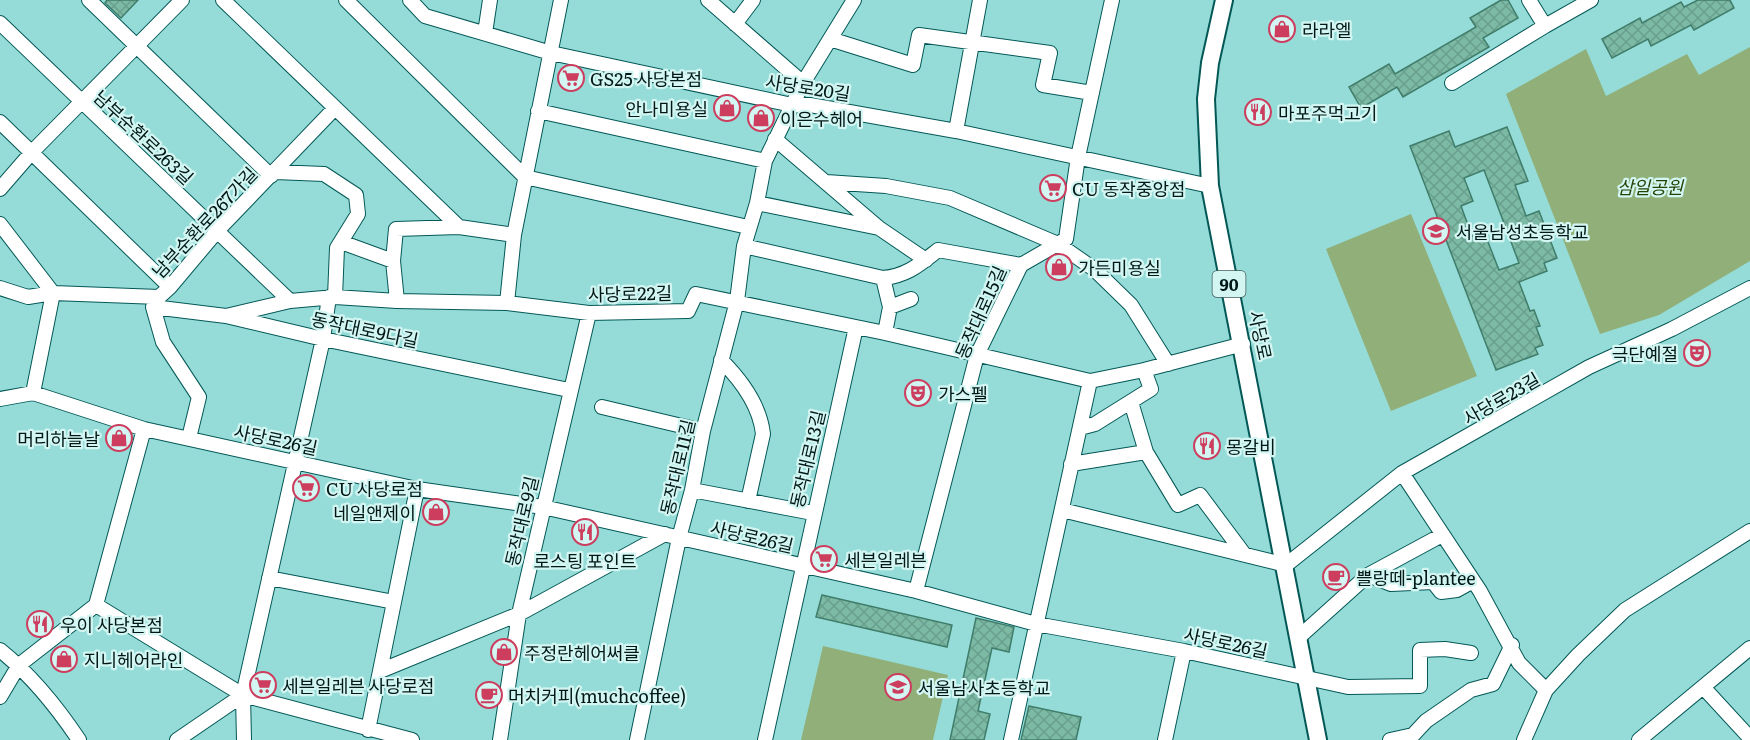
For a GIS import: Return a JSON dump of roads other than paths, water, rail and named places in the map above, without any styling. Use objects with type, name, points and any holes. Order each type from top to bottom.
[{"type":"main road","name":"사당로","points":[[1224,0],[1210,63],[1206,99],[1210,186],[1217,233],[1243,344],[1318,740]]},
{"type":"street","points":[[89,0],[273,174],[324,174],[356,195],[358,214],[337,248],[332,297],[243,695],[244,740]]},
{"type":"street","points":[[0,189],[32,152],[182,0]]},
{"type":"street","points":[[223,0],[459,227]]},
{"type":"street","points":[[346,0],[525,177],[748,227]]},
{"type":"street","name":"사당로20길","points":[[410,0],[425,16],[551,53],[792,105],[810,105],[956,130],[1210,186]]},
{"type":"street","points":[[485,33],[490,0]]},
{"type":"street","points":[[507,303],[514,235],[561,0]]},
{"type":"street","points":[[708,0],[803,83]]},
{"type":"street","points":[[735,24],[753,0]]},
{"type":"street","name":"동작대로11길","points":[[637,740],[672,536],[692,490],[702,431],[737,301],[744,246],[757,203],[765,161],[803,83],[854,0]]},
{"type":"street","points":[[956,130],[980,0]]},
{"type":"street","points":[[1058,244],[1066,239],[1078,157],[1112,0]]},
{"type":"street","points":[[1529,0],[1545,26]]},
{"type":"street","points":[[1452,83],[1591,0]]},
{"type":"street","name":"남부순환로263길","points":[[0,23],[291,301]]},
{"type":"street","points":[[830,39],[913,66],[919,35],[1050,53],[1043,85],[1092,93]]},
{"type":"street","name":"남부순환로267가길","points":[[0,288],[28,297],[53,293],[159,297],[218,231],[335,108]]},
{"type":"street","points":[[538,111],[765,161]]},
{"type":"street","points":[[0,122],[170,287]]},
{"type":"street","points":[[775,139],[879,228],[926,260]]},
{"type":"street","points":[[826,182],[886,186],[950,198],[1058,244],[1094,268],[1131,305],[1168,364]]},
{"type":"street","points":[[757,203],[879,228]]},
{"type":"street","points":[[0,224],[53,293],[33,393]]},
{"type":"street","points":[[397,302],[393,261],[396,230],[459,227],[514,235]]},
{"type":"street","points":[[341,242],[393,261]]},
{"type":"street","name":"동작대로15길","points":[[916,591],[977,355],[1021,266],[1058,244]]},
{"type":"street","points":[[744,246],[884,278],[898,277],[938,250],[1021,266]]},
{"type":"street","points":[[884,278],[890,308],[885,333]]},
{"type":"street","name":"사당로23길","points":[[1286,565],[1402,473],[1589,367],[1672,329],[1750,288]]},
{"type":"street","name":"사당로22길","points":[[226,316],[291,301],[332,297],[397,302],[507,303],[589,313],[688,311],[696,294],[885,333],[1090,381],[1144,370],[1243,344]]},
{"type":"street","points":[[890,308],[911,300]]},
{"type":"street","name":"동작대로9다길","points":[[189,438],[199,397],[162,342],[153,307],[226,316],[323,339],[569,390]]},
{"type":"street","name":"동작대로9길","points":[[500,740],[519,614],[569,390],[589,313]]},
{"type":"street","name":"동작대로13길","points":[[765,740],[801,565],[856,327]]},
{"type":"street","points":[[721,360],[752,400],[762,423],[763,434],[748,501]]},
{"type":"street","points":[[1080,428],[1095,424],[1151,389],[1144,370]]},
{"type":"street","points":[[1011,740],[1090,381]]},
{"type":"street","name":"사당로26길","points":[[0,399],[33,393],[144,429],[417,489],[543,507],[916,591],[1036,624],[1184,651],[1306,678]]},
{"type":"street","points":[[1131,402],[1146,452],[1178,505],[1200,495],[1244,554]]},
{"type":"street","points":[[602,407],[702,431]]},
{"type":"street","points":[[0,697],[19,665],[96,605],[144,429]]},
{"type":"street","points":[[1071,464],[1146,452]]},
{"type":"street","points":[[1402,473],[1473,581],[1512,645],[1519,663],[1546,690]]},
{"type":"street","points":[[368,730],[417,489]]},
{"type":"street","points":[[692,490],[813,513]]},
{"type":"street","points":[[1062,510],[1286,565]]},
{"type":"street","points":[[1524,740],[1546,690],[1578,655],[1625,610],[1750,531]]},
{"type":"street","points":[[1298,638],[1368,575],[1442,535]]},
{"type":"street","points":[[380,671],[519,614],[672,536]]},
{"type":"street","points":[[1368,575],[1390,584],[1433,582],[1441,592],[1457,590],[1473,581]]},
{"type":"street","points":[[269,578],[394,602]]},
{"type":"street","points":[[96,605],[243,695],[412,740]]},
{"type":"street","points":[[1389,740],[1413,735],[1426,721],[1471,690],[1493,684],[1512,645]]},
{"type":"street","points":[[1647,738],[1750,648]]},
{"type":"street","points":[[1306,678],[1348,687],[1420,686],[1420,650],[1445,649],[1471,653]]},
{"type":"street","points":[[0,650],[19,665],[66,720],[79,740]]},
{"type":"street","points":[[1165,740],[1184,651]]},
{"type":"street","points":[[1703,687],[1750,738]]},
{"type":"street","points":[[177,740],[243,695]]},
{"type":"place","name":"라라엘","points":[[1282,29]]},
{"type":"place","name":"GS25 사당본점","points":[[571,78]]},
{"type":"place","name":"안나미용실","points":[[727,108]]},
{"type":"place","name":"마포주먹고기","points":[[1258,112]]},
{"type":"place","name":"이은수헤어","points":[[761,118]]},
{"type":"place","name":"CU 동작중앙점","points":[[1053,188]]},
{"type":"place","name":"서울남성초등학교","points":[[1436,231]]},
{"type":"place","name":"가든미용실","points":[[1059,267]]},
{"type":"place","name":"극단예절","points":[[1697,353]]},
{"type":"place","name":"가스펠","points":[[918,393]]},
{"type":"place","name":"머리하늘날","points":[[119,438]]},
{"type":"place","name":"몽갈비","points":[[1207,446]]},
{"type":"place","name":"CU 사당로점","points":[[306,488]]},
{"type":"place","name":"네일앤제이","points":[[436,512]]},
{"type":"place","name":"로스팅 포인트","points":[[585,532]]},
{"type":"place","name":"세븐일레븐","points":[[824,559]]},
{"type":"place","name":"쁠랑떼-plantee","points":[[1336,577]]},
{"type":"place","name":"우이 사당본점","points":[[40,624]]},
{"type":"place","name":"주정란헤어써클","points":[[504,652]]},
{"type":"place","name":"지니헤어라인","points":[[64,659]]},
{"type":"place","name":"세븐일레븐 사당로점","points":[[263,685]]},
{"type":"place","name":"서울남사초등학교","points":[[898,687]]},
{"type":"place","name":"머치커피(muchcoffee)","points":[[489,695]]},
{"type":"park label","name":"삼일공원","points":[[1650,186]]}]
